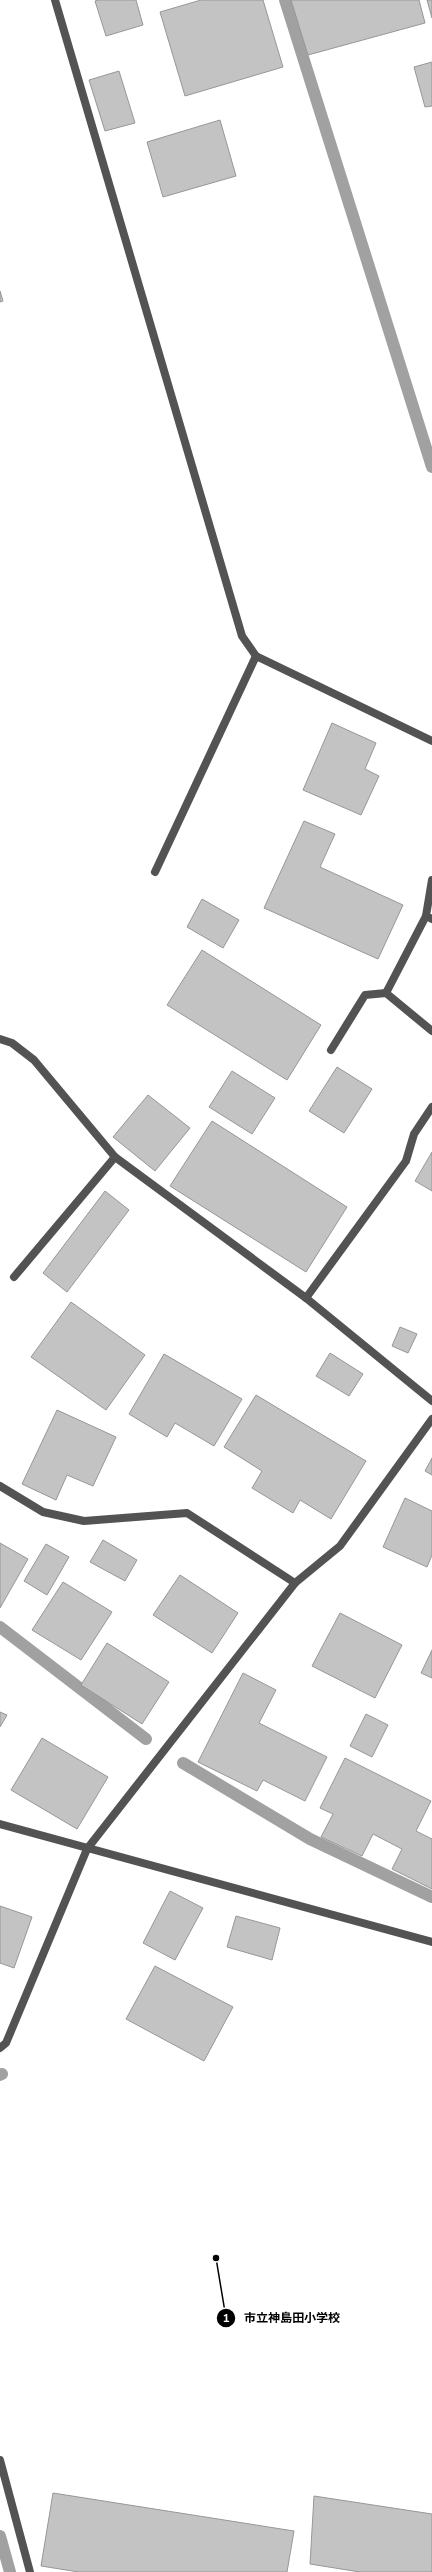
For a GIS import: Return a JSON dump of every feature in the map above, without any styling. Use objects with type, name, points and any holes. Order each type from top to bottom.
[{"type":"street","points":[[55,0],[242,636],[256,656],[432,741]]},
{"type":"street","points":[[155,872],[256,656]]},
{"type":"street","points":[[386,993],[429,917],[432,880]]},
{"type":"street","points":[[331,1050],[365,995],[386,993],[432,1031]]},
{"type":"street","points":[[0,1039],[12,1043],[34,1060],[115,1157],[143,1180],[306,1298],[432,1401]]},
{"type":"street","points":[[306,1298],[406,1161],[414,1134],[432,1107]]},
{"type":"street","points":[[14,1277],[115,1157]]},
{"type":"street","points":[[0,2048],[6,2043],[87,1850],[295,1583],[340,1546],[432,1419]]},
{"type":"street","points":[[0,1486],[43,1512],[84,1521],[187,1512],[295,1583]]},
{"type":"street","points":[[0,1824],[87,1850],[432,1942]]},
{"type":"street","points":[[0,2460],[30,2572]]},
{"type":"building","points":[[136,0],[143,25],[106,36],[95,1]]},
{"type":"building","points":[[201,0],[263,0],[283,67],[185,96],[160,12]]},
{"type":"building","points":[[291,0],[419,0],[425,23],[308,55]]},
{"type":"building","points":[[427,0],[432,0],[432,18]]},
{"type":"building","points":[[432,62],[432,106],[425,107],[414,67]]},
{"type":"building","points":[[119,71],[135,123],[105,131],[89,80]]},
{"type":"building","points":[[220,120],[236,176],[163,197],[147,142]]},
{"type":"building","points":[[0,291],[3,301],[0,302]]},
{"type":"building","points":[[332,723],[376,743],[365,769],[379,776],[361,815],[303,790]]},
{"type":"building","points":[[304,821],[335,834],[320,867],[403,905],[378,959],[264,908]]},
{"type":"building","points":[[202,899],[239,920],[223,948],[187,927]]},
{"type":"building","points":[[202,950],[321,1025],[287,1080],[167,1005]]},
{"type":"building","points":[[337,1067],[372,1089],[344,1133],[309,1111]]},
{"type":"building","points":[[232,1071],[275,1098],[252,1134],[209,1107]]},
{"type":"building","points":[[148,1095],[190,1128],[155,1171],[113,1137]]},
{"type":"building","points":[[212,1121],[347,1207],[306,1272],[170,1186]]},
{"type":"building","points":[[432,1152],[432,1191],[415,1181]]},
{"type":"building","points":[[105,1191],[129,1210],[67,1292],[43,1273]]},
{"type":"building","points":[[71,1302],[145,1355],[106,1410],[31,1357]]},
{"type":"building","points":[[400,1327],[417,1334],[408,1353],[392,1346]]},
{"type":"building","points":[[330,1353],[363,1374],[349,1396],[316,1376]]},
{"type":"building","points":[[164,1354],[242,1399],[214,1446],[175,1423],[167,1437],[129,1414]]},
{"type":"building","points":[[256,1395],[366,1461],[331,1519],[300,1500],[293,1513],[252,1488],[262,1471],[224,1447]]},
{"type":"building","points":[[57,1410],[116,1437],[93,1486],[67,1475],[56,1500],[22,1484]]},
{"type":"building","points":[[432,1458],[432,1475],[425,1471]]},
{"type":"building","points":[[405,1498],[432,1511],[432,1555],[427,1567],[383,1547]]},
{"type":"building","points":[[103,1540],[137,1560],[125,1581],[90,1562]]},
{"type":"building","points":[[0,1543],[28,1559],[0,1608]]},
{"type":"building","points":[[46,1544],[69,1557],[47,1595],[24,1581]]},
{"type":"building","points":[[180,1575],[238,1613],[212,1653],[153,1615]]},
{"type":"building","points":[[63,1582],[112,1612],[81,1660],[32,1630]]},
{"type":"building","points":[[340,1613],[402,1645],[375,1698],[312,1666]]},
{"type":"building","points":[[107,1643],[169,1682],[142,1724],[81,1685]]},
{"type":"building","points":[[432,1650],[432,1678],[421,1673]]},
{"type":"building","points":[[243,1673],[276,1690],[259,1723],[327,1757],[305,1801],[263,1780],[257,1791],[198,1762]]},
{"type":"building","points":[[0,1712],[7,1715],[0,1727]]},
{"type":"building","points":[[366,1714],[388,1725],[372,1757],[350,1746]]},
{"type":"building","points":[[42,1738],[108,1777],[77,1829],[11,1790]]},
{"type":"building","points":[[345,1758],[431,1801],[416,1831],[432,1839],[432,1889],[392,1869],[402,1849],[373,1834],[362,1856],[321,1837],[333,1814],[320,1808]]},
{"type":"building","points":[[170,1891],[203,1908],[175,1960],[143,1943]]},
{"type":"building","points":[[0,1906],[32,1917],[14,1968],[0,1963]]},
{"type":"building","points":[[236,1916],[280,1928],[272,1960],[227,1947]]},
{"type":"building","points":[[155,1966],[233,2007],[204,2061],[126,2019]]},
{"type":"building","points":[[53,2493],[294,2531],[287,2572],[79,2572],[41,2566]]},
{"type":"building","points":[[314,2496],[432,2514],[432,2572],[360,2572],[310,2564]]},
{"type":"waterway","points":[[285,0],[432,467]]},
{"type":"waterway","points":[[0,1627],[146,1739]]},
{"type":"waterway","points":[[183,1763],[310,1839],[432,1897]]},
{"type":"waterway","points":[[0,2536],[10,2572]]},
{"type":"place","name":"市立神島田小学校","points":[[216,2258]]}]
